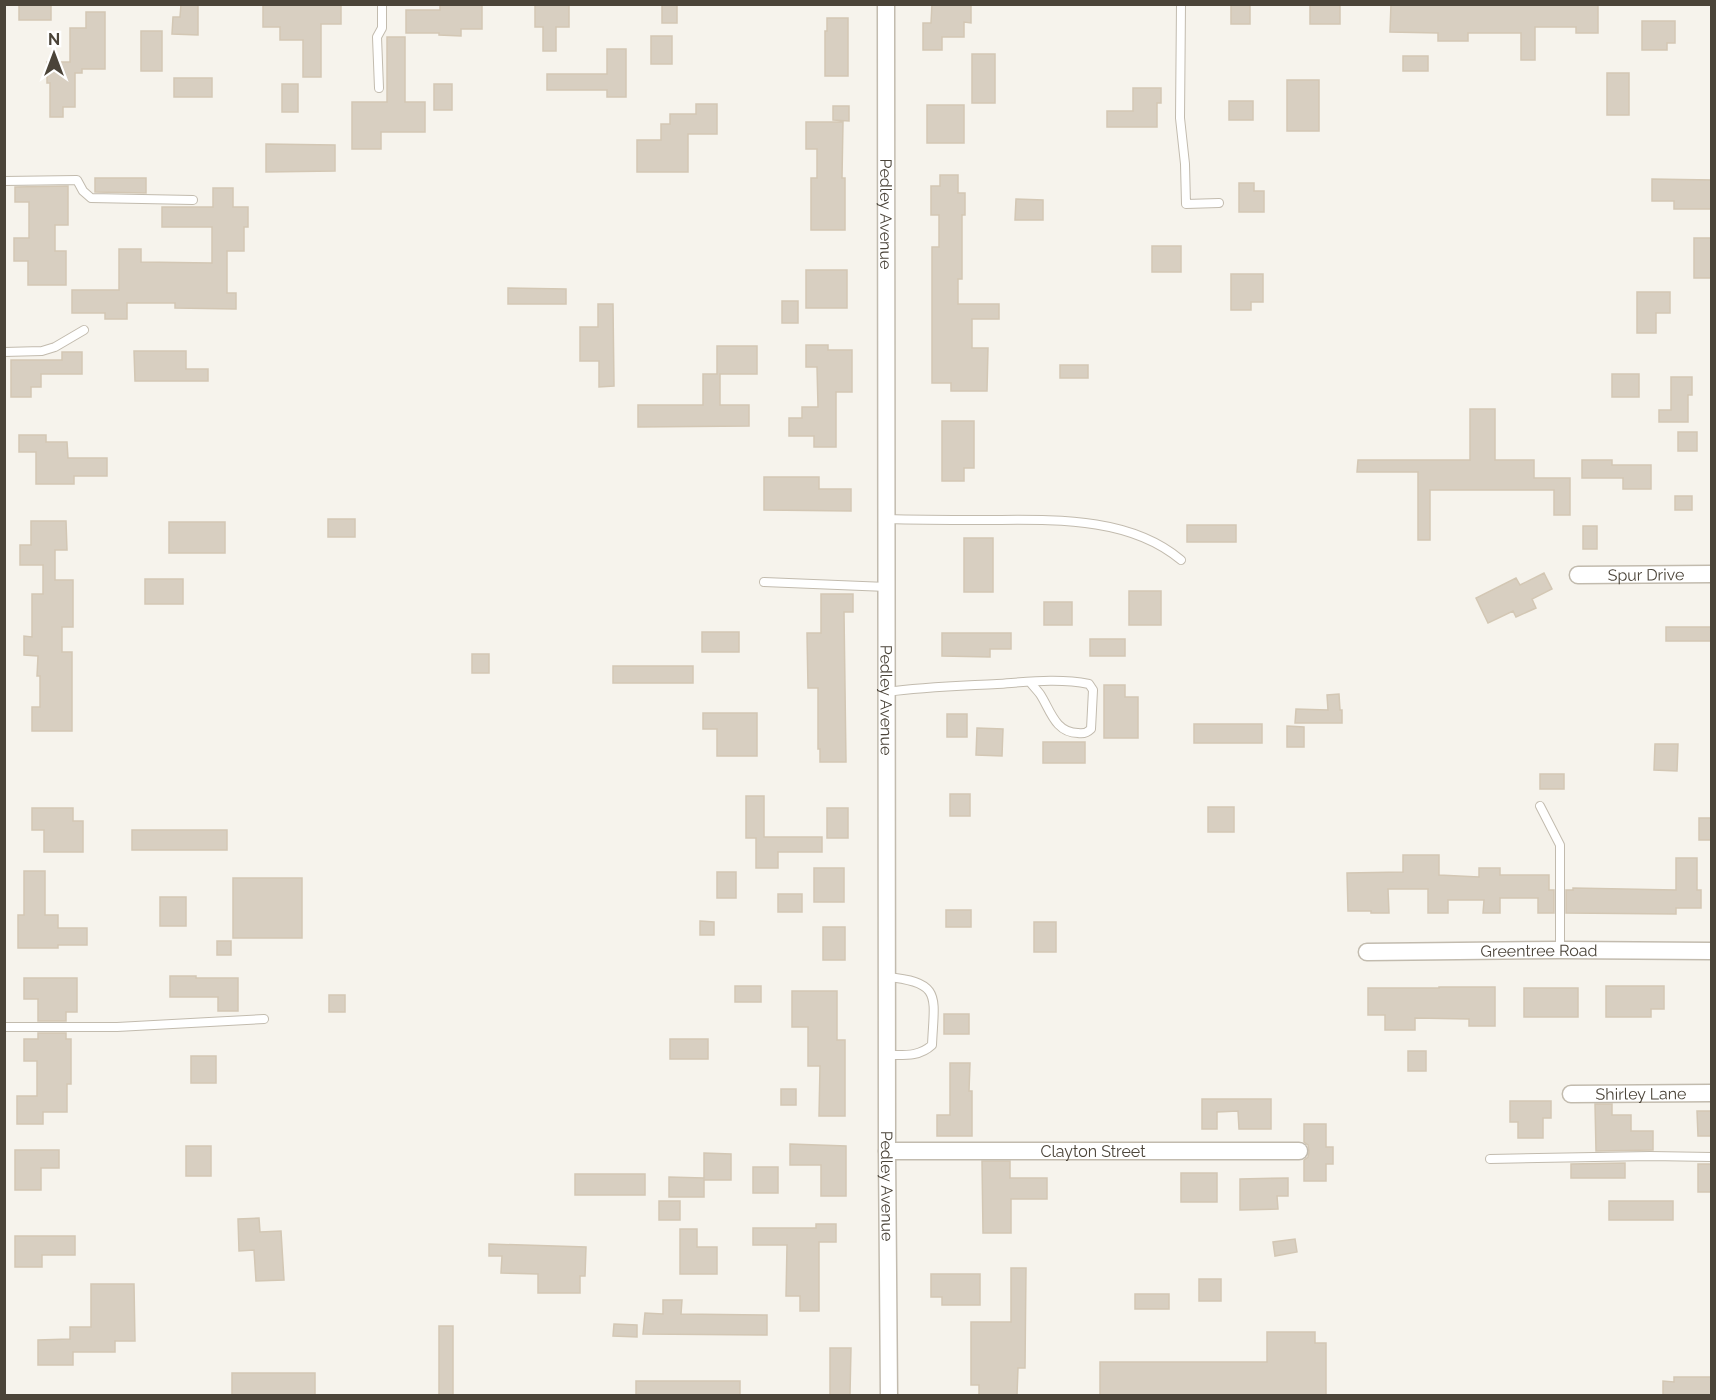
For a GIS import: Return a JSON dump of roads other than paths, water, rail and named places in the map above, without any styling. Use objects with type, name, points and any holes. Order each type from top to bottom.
[{"type":"street","name":"Pedley Avenue","points":[[886,4],[887,1151],[890,1395]]},
{"type":"street","name":"Spur Drive","points":[[1578,575],[1712,574]]},
{"type":"street","name":"Greentree Road","points":[[1367,952],[1712,951]]},
{"type":"street","name":"Shirley Lane","points":[[1571,1094],[1712,1093]]},
{"type":"street","name":"Clayton Street","points":[[887,1151],[1299,1151]]},
{"type":"lane","points":[[379,88],[377,37],[382,28],[382,4]]},
{"type":"lane","points":[[1181,4],[1180,118],[1186,204],[1219,203]]},
{"type":"lane","points":[[4,181],[77,180],[83,191],[91,198],[193,200]]},
{"type":"lane","points":[[4,352],[42,351],[55,347],[84,330]]},
{"type":"lane","points":[[886,519],[1072,521],[1116,529],[1155,542],[1181,560]]},
{"type":"lane","points":[[764,582],[886,587]]},
{"type":"lane","points":[[886,692],[1030,682],[1078,682],[1089,684],[1093,690],[1091,729],[1088,732],[1077,734],[1065,731],[1057,724],[1040,694],[1030,682]]},
{"type":"lane","points":[[1540,806],[1560,845],[1560,950]]},
{"type":"lane","points":[[887,977],[921,983],[929,989],[933,1002],[932,1045],[926,1051],[916,1054],[887,1055]]},
{"type":"lane","points":[[4,1027],[117,1027],[264,1019]]},
{"type":"lane","points":[[1490,1160],[1650,1156],[1712,1157]]}]
